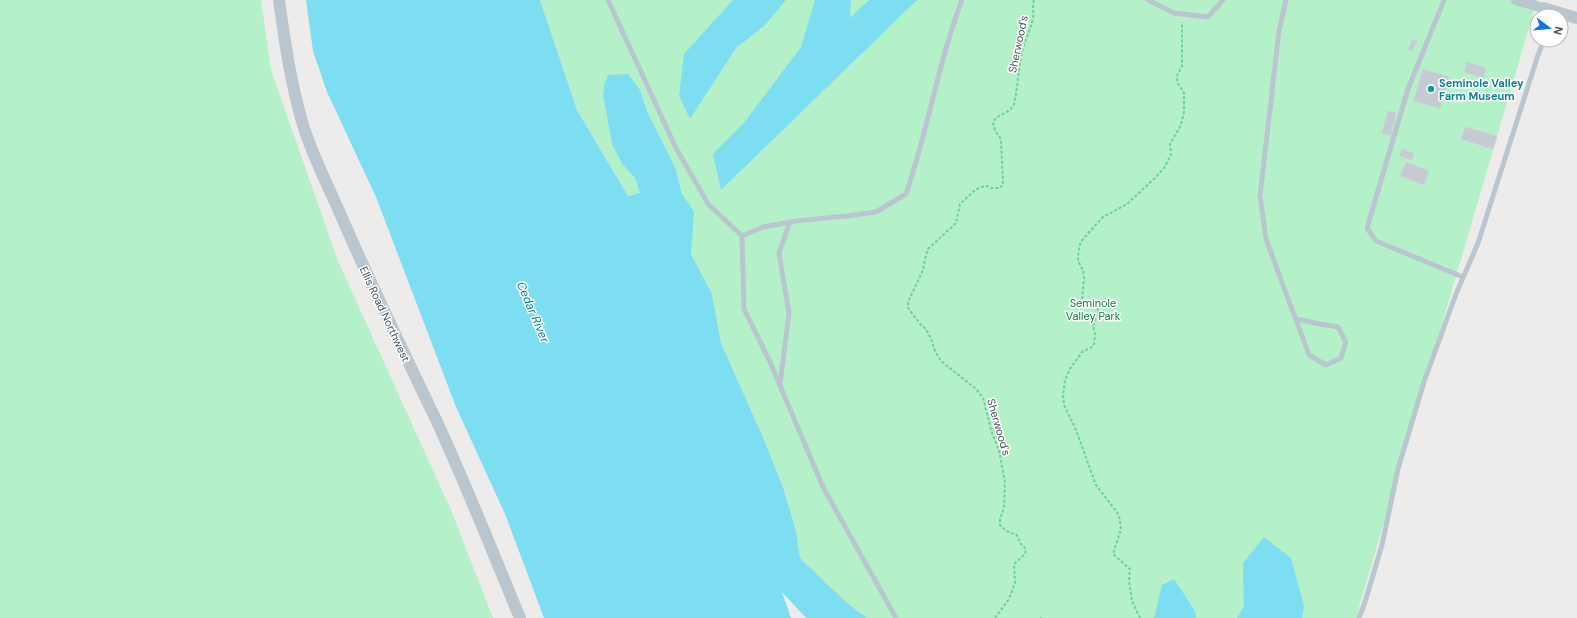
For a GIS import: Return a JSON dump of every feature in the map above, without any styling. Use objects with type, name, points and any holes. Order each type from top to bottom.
[{"type":"street","name":"Ellis Road Northwest","points":[[279,0],[287,60],[304,129],[362,266],[439,426],[520,618]]},
{"type":"street","points":[[1516,0],[1543,8]]},
{"type":"lane","points":[[608,0],[675,146],[704,198],[708,204],[742,236],[744,309],[780,385],[823,487],[896,618]]},
{"type":"lane","points":[[742,236],[762,227],[790,222],[876,212],[906,194],[916,164],[952,27],[962,0]]},
{"type":"lane","points":[[1148,0],[1174,13],[1208,17],[1223,0]]},
{"type":"lane","points":[[1286,0],[1279,32],[1260,196],[1266,239],[1309,355],[1326,365],[1340,358],[1346,342],[1338,327],[1296,319]]},
{"type":"lane","points":[[1444,0],[1408,89],[1367,228],[1376,241],[1463,277]]},
{"type":"lane","points":[[1359,618],[1382,545],[1398,469],[1430,367],[1463,277],[1478,243],[1541,48]]},
{"type":"lane","points":[[780,385],[788,313],[779,253],[790,222]]},
{"type":"path","name":"Sherwood's","points":[[995,618],[1010,599],[1015,583],[1014,564],[1025,554],[1026,550],[1020,544],[1017,535],[1010,533],[1000,525],[1005,491],[999,450],[992,433],[985,405],[980,394],[941,361],[926,329],[908,308],[908,302],[923,270],[928,249],[956,223],[960,204],[975,190],[981,187],[988,186],[996,189],[1000,188],[1003,184],[1001,140],[1000,136],[995,132],[994,126],[996,118],[1007,113],[1013,106],[1020,76],[1022,52],[1033,18],[1032,9],[1034,0]]},
{"type":"path","points":[[1140,618],[1132,601],[1129,581],[1131,572],[1130,569],[1112,554],[1121,529],[1119,515],[1096,485],[1076,430],[1066,411],[1063,395],[1065,380],[1073,364],[1082,352],[1091,348],[1094,344],[1095,334],[1093,326],[1100,302],[1095,302],[1092,304],[1086,303],[1082,300],[1084,270],[1078,260],[1080,244],[1100,220],[1127,204],[1164,168],[1171,156],[1170,144],[1181,125],[1184,112],[1184,93],[1177,82],[1177,76],[1182,66],[1181,34],[1183,14]]},
{"type":"green space","points":[[0,0],[261,0],[271,70],[338,261],[451,510],[493,618],[0,618]]},
{"type":"green space","name":"Seminole Valley Park","points":[[540,0],[1537,0],[1535,8],[1529,8],[1529,27],[1356,618],[867,618],[847,603],[800,558],[796,531],[784,490],[762,435],[721,343],[712,294],[691,254],[693,211],[682,194],[676,169],[647,111],[640,90],[604,85],[603,95],[612,144],[622,164],[635,178],[640,194],[628,196],[577,110]]},
{"type":"water","name":"Cedar River","points":[[306,0],[540,0],[577,110],[628,196],[640,193],[635,178],[622,164],[612,144],[603,95],[604,85],[608,75],[628,74],[640,90],[647,111],[676,169],[682,194],[694,211],[691,254],[712,294],[721,343],[762,435],[784,490],[796,531],[800,558],[847,603],[867,618],[806,618],[782,592],[791,618],[544,618],[505,514],[456,407],[376,197],[327,92],[313,51]]},
{"type":"water","points":[[733,0],[786,0],[764,26],[736,48],[690,119],[679,96],[684,54]]},
{"type":"water","points":[[815,0],[851,0],[850,18],[869,0],[917,0],[721,190],[713,154],[743,124],[801,47]]},
{"type":"water","points":[[1264,537],[1291,558],[1304,606],[1302,618],[1237,618],[1244,606],[1243,563]]},
{"type":"water","points":[[1174,579],[1195,611],[1196,618],[1154,618],[1162,585]]},
{"type":"building","points":[[1413,39],[1417,41],[1412,51],[1408,49]]},
{"type":"building","points":[[1467,62],[1486,68],[1483,78],[1464,72]]},
{"type":"building","name":"Seminole Valley Farm Museum","points":[[1423,69],[1449,77],[1440,108],[1414,101]]},
{"type":"building","points":[[1388,111],[1396,113],[1391,135],[1382,133]]},
{"type":"building","points":[[1465,127],[1497,136],[1493,149],[1461,139]]},
{"type":"building","points":[[1402,149],[1414,153],[1412,160],[1400,156]]},
{"type":"building","points":[[1406,162],[1429,171],[1424,185],[1400,176]]},
{"type":"place","name":"Seminole Valley Farm Museum","points":[[1431,89]]}]
